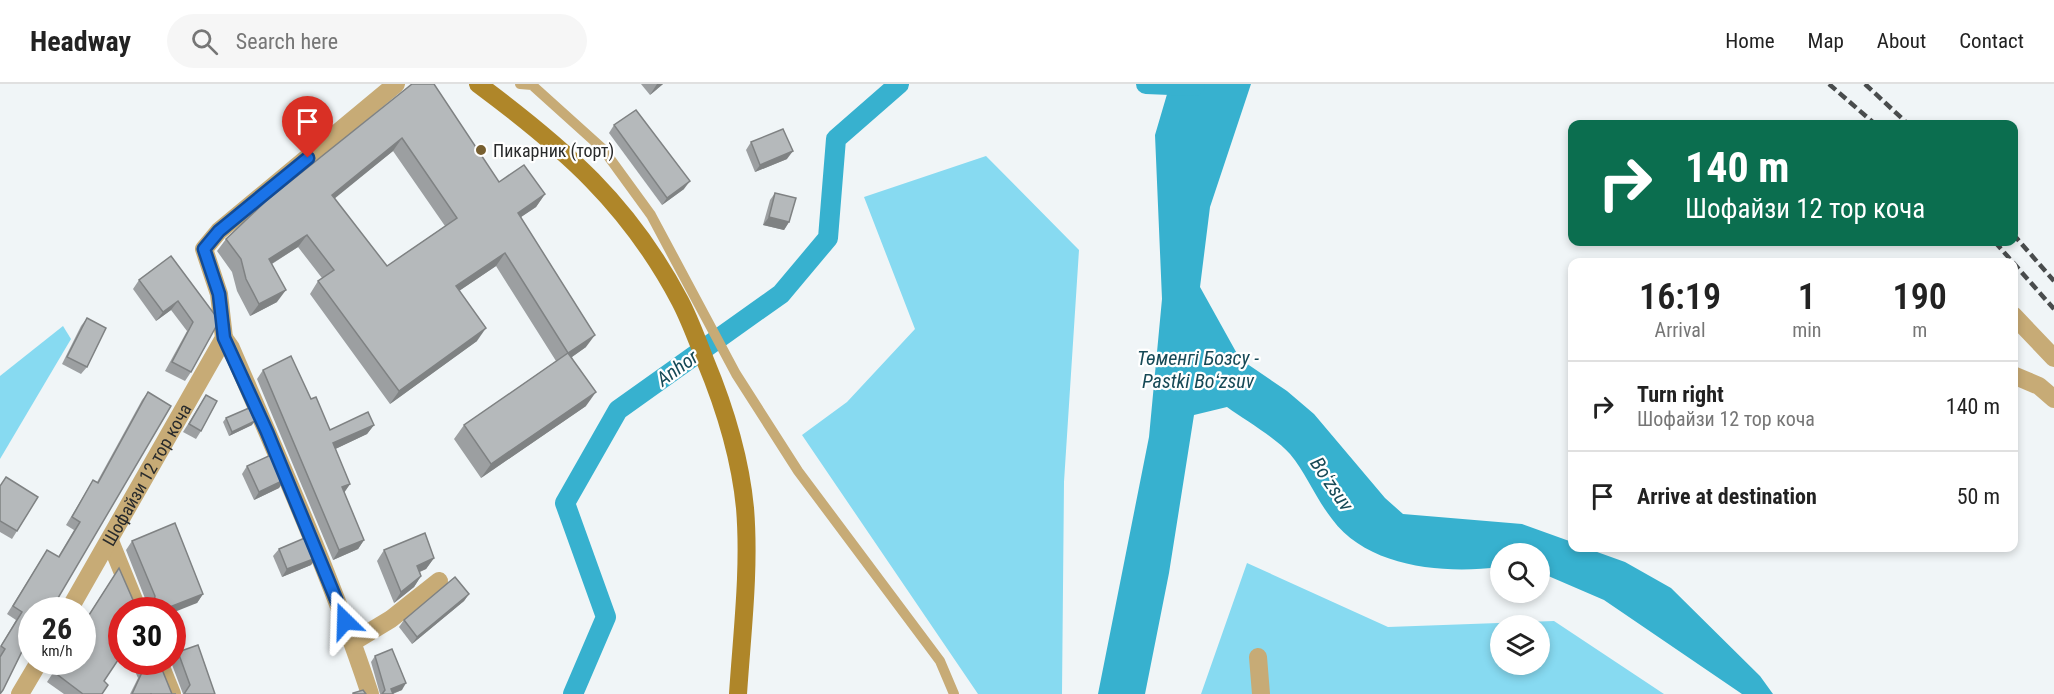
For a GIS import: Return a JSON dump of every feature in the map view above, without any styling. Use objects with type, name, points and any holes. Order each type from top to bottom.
[{"type":"main road","points":[[478,84],[575,160],[612,200],[688,298],[733,437],[745,508],[746,546],[738,694]]},
{"type":"street","points":[[370,694],[353,642],[294,496],[231,348],[224,338],[219,294],[204,249],[219,231],[396,84]]},
{"type":"street","points":[[2018,320],[2054,358]]},
{"type":"street","name":"Шофайзи 12 тор коча","points":[[77,597],[224,338]]},
{"type":"street","points":[[2018,377],[2039,386],[2054,399]]},
{"type":"street","points":[[110,541],[133,597]]},
{"type":"street","points":[[353,642],[391,619],[439,581]]},
{"type":"street","points":[[1258,657],[1262,694]]},
{"type":"street","points":[[20,694],[31,675]]},
{"type":"street","points":[[164,675],[172,694]]},
{"type":"lane","points":[[520,84],[532,85],[603,149],[651,215],[688,298],[736,374],[798,471],[940,661],[954,694]]},
{"type":"shaded area","points":[[986,156],[1079,250],[1064,482],[1062,694],[978,694],[802,435],[847,402],[915,329],[864,197]]},
{"type":"shaded area","points":[[63,326],[71,339],[0,459],[0,376]]},
{"type":"shaded area","points":[[1247,563],[1388,627],[1490,623],[1490,675],[1550,675],[1550,621],[1554,621],[1664,694],[1201,694]]},
{"type":"water","name":"Төменгі Бозсу - Pastki Boʻzsuv","points":[[1170,84],[1251,84],[1210,207],[1200,287],[1240,359],[1287,391],[1314,414],[1385,498],[1403,514],[1522,524],[1568,541],[1568,552],[1597,552],[1625,562],[1671,588],[1760,676],[1773,694],[1742,694],[1604,600],[1550,577],[1550,543],[1490,543],[1490,568],[1478,569],[1432,568],[1408,564],[1386,558],[1366,548],[1347,535],[1332,519],[1290,454],[1269,436],[1227,407],[1194,415],[1169,573],[1145,694],[1098,694],[1149,437],[1162,299],[1155,135]]},
{"type":"building","points":[[412,84],[434,84],[499,182],[524,165],[545,194],[518,213],[595,335],[568,353],[505,253],[456,286],[486,328],[399,391],[318,281],[334,270],[307,235],[269,259],[286,290],[259,304],[246,279],[241,259],[226,239],[266,201]],"holes":[[[402,138],[457,218],[387,266],[332,195]]]},
{"type":"building","points":[[636,110],[690,181],[667,198],[614,125]]},
{"type":"building","points":[[783,129],[793,151],[760,165],[751,142]]},
{"type":"building","points":[[775,193],[796,198],[789,222],[769,217]]},
{"type":"building","points":[[171,256],[218,319],[218,323],[191,372],[172,362],[193,322],[178,301],[163,312],[139,280]]},
{"type":"building","points":[[87,318],[106,328],[87,367],[67,357]]},
{"type":"building","points":[[568,353],[596,392],[491,464],[464,425]]},
{"type":"building","points":[[291,356],[311,399],[316,397],[330,430],[368,412],[374,425],[333,443],[350,484],[342,487],[364,540],[339,550],[263,370]]},
{"type":"building","points":[[148,392],[171,406],[59,597],[18,597],[47,550],[59,557],[80,522],[72,517],[93,480],[98,483]]},
{"type":"building","points":[[206,395],[217,401],[201,431],[189,424]]},
{"type":"building","points":[[249,408],[255,421],[232,432],[226,418]]},
{"type":"building","points":[[273,454],[284,480],[259,492],[247,466]]},
{"type":"building","points":[[6,477],[38,497],[17,531],[0,521],[0,486]]},
{"type":"building","points":[[175,523],[203,594],[186,601],[186,597],[155,597],[132,541]]},
{"type":"building","points":[[425,533],[434,558],[417,566],[421,576],[401,592],[384,550]]},
{"type":"building","points":[[307,537],[316,558],[287,569],[279,549]]},
{"type":"building","points":[[119,568],[132,597],[108,597],[108,675],[104,681],[108,685],[102,694],[83,694],[58,675],[96,675],[96,604]]},
{"type":"building","points":[[455,577],[469,594],[417,637],[404,620]]},
{"type":"building","points":[[18,598],[18,609],[13,606]]},
{"type":"building","points":[[18,618],[18,659],[0,694],[0,657],[5,649],[1,646]]},
{"type":"building","points":[[198,645],[215,694],[184,694],[190,685],[186,674],[186,649]]},
{"type":"building","points":[[392,649],[406,683],[391,689],[393,694],[382,694],[385,690],[375,656]]},
{"type":"building","points":[[141,675],[164,675],[172,694],[132,694]]},
{"type":"building","points":[[363,690],[366,694],[353,694],[353,693]]},
{"type":"waterway","name":"Anhor","points":[[573,694],[606,617],[565,503],[618,410],[781,294],[828,238],[836,139],[899,84]]},
{"type":"waterway","name":"Anhor","points":[[1146,84],[1195,86]]},
{"type":"railway","points":[[1829,84],[1870,120]]},
{"type":"railway","points":[[1865,84],[1904,120]]},
{"type":"railway","points":[[2018,240],[2054,281]]},
{"type":"railway","points":[[1999,246],[2009,258]]},
{"type":"railway","points":[[2018,268],[2054,309]]},
{"type":"place","name":"Пикарник (торт)","points":[[481,150]]},
{"type":"route","points":[[308,158],[219,231],[204,249],[219,294],[224,338],[231,348],[267,432],[345,621]]},
{"type":"water label","name":"Boʻzsuv","points":[[1332,484]]}]
